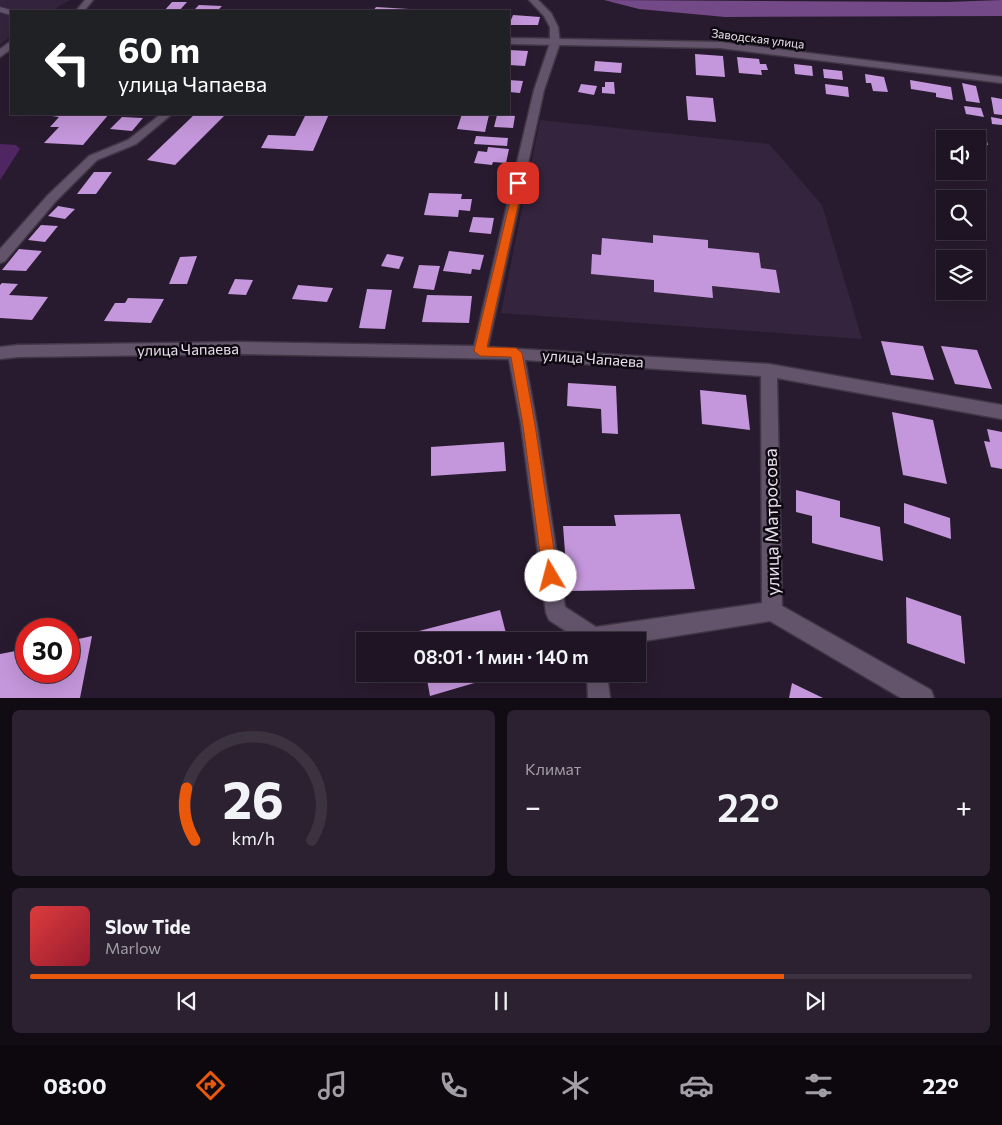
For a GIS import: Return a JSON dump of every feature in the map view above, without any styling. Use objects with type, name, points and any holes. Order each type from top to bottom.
[{"type":"street","points":[[81,10],[89,0]]},
{"type":"street","points":[[480,351],[539,90],[555,43],[554,27],[551,21],[543,9],[533,0]]},
{"type":"street","name":"Заводская улица","points":[[510,42],[720,44],[1002,80]]},
{"type":"street","points":[[0,54],[10,45]]},
{"type":"street","points":[[0,258],[52,198],[93,158],[132,142],[166,115]]},
{"type":"street","name":"улица Чапаева","points":[[0,353],[18,351],[242,348],[516,353],[769,370],[1002,412]]},
{"type":"street","points":[[516,353],[529,425],[556,613],[583,632]]},
{"type":"street","name":"улица Матросова","points":[[643,632],[772,611],[769,370]]},
{"type":"street","points":[[772,611],[923,698]]},
{"type":"street","points":[[598,682],[599,698]]},
{"type":"shaded area","points":[[0,0],[70,0],[53,10],[10,10],[10,37],[0,45]]},
{"type":"shaded area","points":[[604,0],[947,2],[1002,0],[1002,16],[725,17],[639,9]]},
{"type":"shaded area","points":[[540,120],[769,144],[822,205],[862,339],[501,313]]},
{"type":"shaded area","points":[[0,144],[16,145],[20,149],[0,180]]},
{"type":"building","points":[[172,2],[187,2],[180,10],[165,10]]},
{"type":"building","points":[[199,5],[222,6],[218,10],[194,10]]},
{"type":"building","points":[[376,7],[409,9],[408,10],[374,10]]},
{"type":"building","points":[[513,15],[540,17],[538,25],[510,25]]},
{"type":"building","points":[[510,50],[528,51],[525,66],[510,65]]},
{"type":"building","points":[[695,54],[723,56],[725,77],[696,75]]},
{"type":"building","points":[[737,57],[759,59],[760,64],[766,64],[768,70],[761,70],[762,75],[739,73]]},
{"type":"building","points":[[595,61],[622,63],[621,73],[594,71]]},
{"type":"building","points":[[794,64],[812,66],[813,76],[795,74]]},
{"type":"building","points":[[823,69],[842,71],[843,80],[824,78]]},
{"type":"building","points":[[865,74],[884,77],[888,92],[873,91],[871,83],[866,83]]},
{"type":"building","points":[[510,80],[523,81],[520,93],[510,92]]},
{"type":"building","points":[[910,80],[951,87],[953,100],[936,97],[936,93],[911,89]]},
{"type":"building","points":[[605,82],[614,82],[615,94],[602,93],[602,87],[605,87]]},
{"type":"building","points":[[962,83],[976,86],[980,103],[966,101]]},
{"type":"building","points":[[581,84],[597,86],[594,95],[578,92]]},
{"type":"building","points":[[825,84],[848,87],[849,97],[826,94]]},
{"type":"building","points":[[686,96],[713,98],[716,122],[688,120]]},
{"type":"building","points":[[991,97],[1002,99],[1002,115],[994,114]]},
{"type":"building","points":[[964,106],[981,108],[984,117],[966,114]]},
{"type":"building","points":[[108,115],[83,145],[44,143],[59,127],[50,127],[59,117],[52,116]]},
{"type":"building","points":[[194,115],[225,115],[175,165],[147,160]]},
{"type":"building","points":[[306,115],[329,115],[313,151],[261,148],[268,135],[295,136]]},
{"type":"building","points":[[462,115],[489,115],[485,132],[457,129]]},
{"type":"building","points":[[497,115],[515,116],[513,128],[494,127]]},
{"type":"building","points":[[122,117],[143,118],[132,131],[110,129]]},
{"type":"building","points":[[991,117],[1002,119],[1002,125],[992,124]]},
{"type":"building","points":[[476,136],[508,138],[507,146],[474,144]]},
{"type":"building","points":[[488,147],[509,149],[506,163],[493,162],[492,165],[474,163],[478,151],[487,152]]},
{"type":"building","points":[[94,172],[112,172],[96,194],[77,194]]},
{"type":"building","points":[[429,193],[462,194],[461,199],[472,199],[470,211],[459,210],[458,217],[424,215]]},
{"type":"building","points":[[58,206],[75,209],[65,219],[48,216]]},
{"type":"building","points":[[473,217],[494,218],[491,234],[469,232]]},
{"type":"building","points":[[41,225],[58,226],[45,242],[28,240]]},
{"type":"building","points":[[653,235],[708,240],[708,248],[759,253],[761,268],[776,270],[780,293],[712,286],[713,298],[654,292],[654,280],[591,274],[592,254],[601,255],[602,238],[653,243]]},
{"type":"building","points":[[19,249],[42,251],[26,271],[2,270]]},
{"type":"building","points":[[449,251],[484,255],[480,270],[472,269],[471,274],[443,271]]},
{"type":"building","points":[[387,254],[404,257],[399,269],[381,266]]},
{"type":"building","points":[[197,256],[187,284],[169,284],[180,257]]},
{"type":"building","points":[[419,265],[440,266],[434,290],[413,288]]},
{"type":"building","points":[[235,279],[253,280],[246,295],[228,294]]},
{"type":"building","points":[[2,283],[18,284],[9,295],[48,297],[32,320],[0,318],[0,285]]},
{"type":"building","points":[[298,285],[333,288],[327,302],[292,299]]},
{"type":"building","points":[[367,289],[392,290],[385,329],[359,328]]},
{"type":"building","points":[[427,295],[472,296],[469,323],[422,322]]},
{"type":"building","points":[[128,298],[164,299],[151,323],[104,321],[115,303],[125,303]]},
{"type":"building","points":[[881,341],[923,346],[934,380],[891,375]]},
{"type":"building","points":[[941,346],[977,350],[992,389],[955,384]]},
{"type":"building","points":[[568,383],[616,386],[618,434],[602,433],[601,409],[567,406]]},
{"type":"building","points":[[700,390],[746,395],[750,430],[702,424]]},
{"type":"building","points":[[892,412],[933,420],[947,484],[903,475]]},
{"type":"building","points":[[987,429],[1002,432],[1002,469],[991,467],[984,441],[990,442]]},
{"type":"building","points":[[504,442],[506,471],[431,476],[431,447]]},
{"type":"building","points":[[796,490],[840,501],[840,517],[880,527],[883,561],[812,543],[812,516],[796,512]]},
{"type":"building","points":[[904,503],[950,518],[951,539],[904,523]]},
{"type":"building","points":[[680,514],[695,589],[568,591],[563,526],[616,526],[614,515]]},
{"type":"building","points":[[906,597],[961,616],[965,664],[907,643]]},
{"type":"building","points":[[500,610],[506,632],[419,632]]},
{"type":"building","points":[[92,636],[80,698],[0,698],[0,654],[15,651],[15,683],[80,683],[80,639]]},
{"type":"building","points":[[427,682],[478,682],[430,696]]},
{"type":"building","points":[[792,683],[823,698],[789,698]]},
{"type":"route","points":[[518,183],[480,351],[516,353],[529,425],[551,576]]}]
